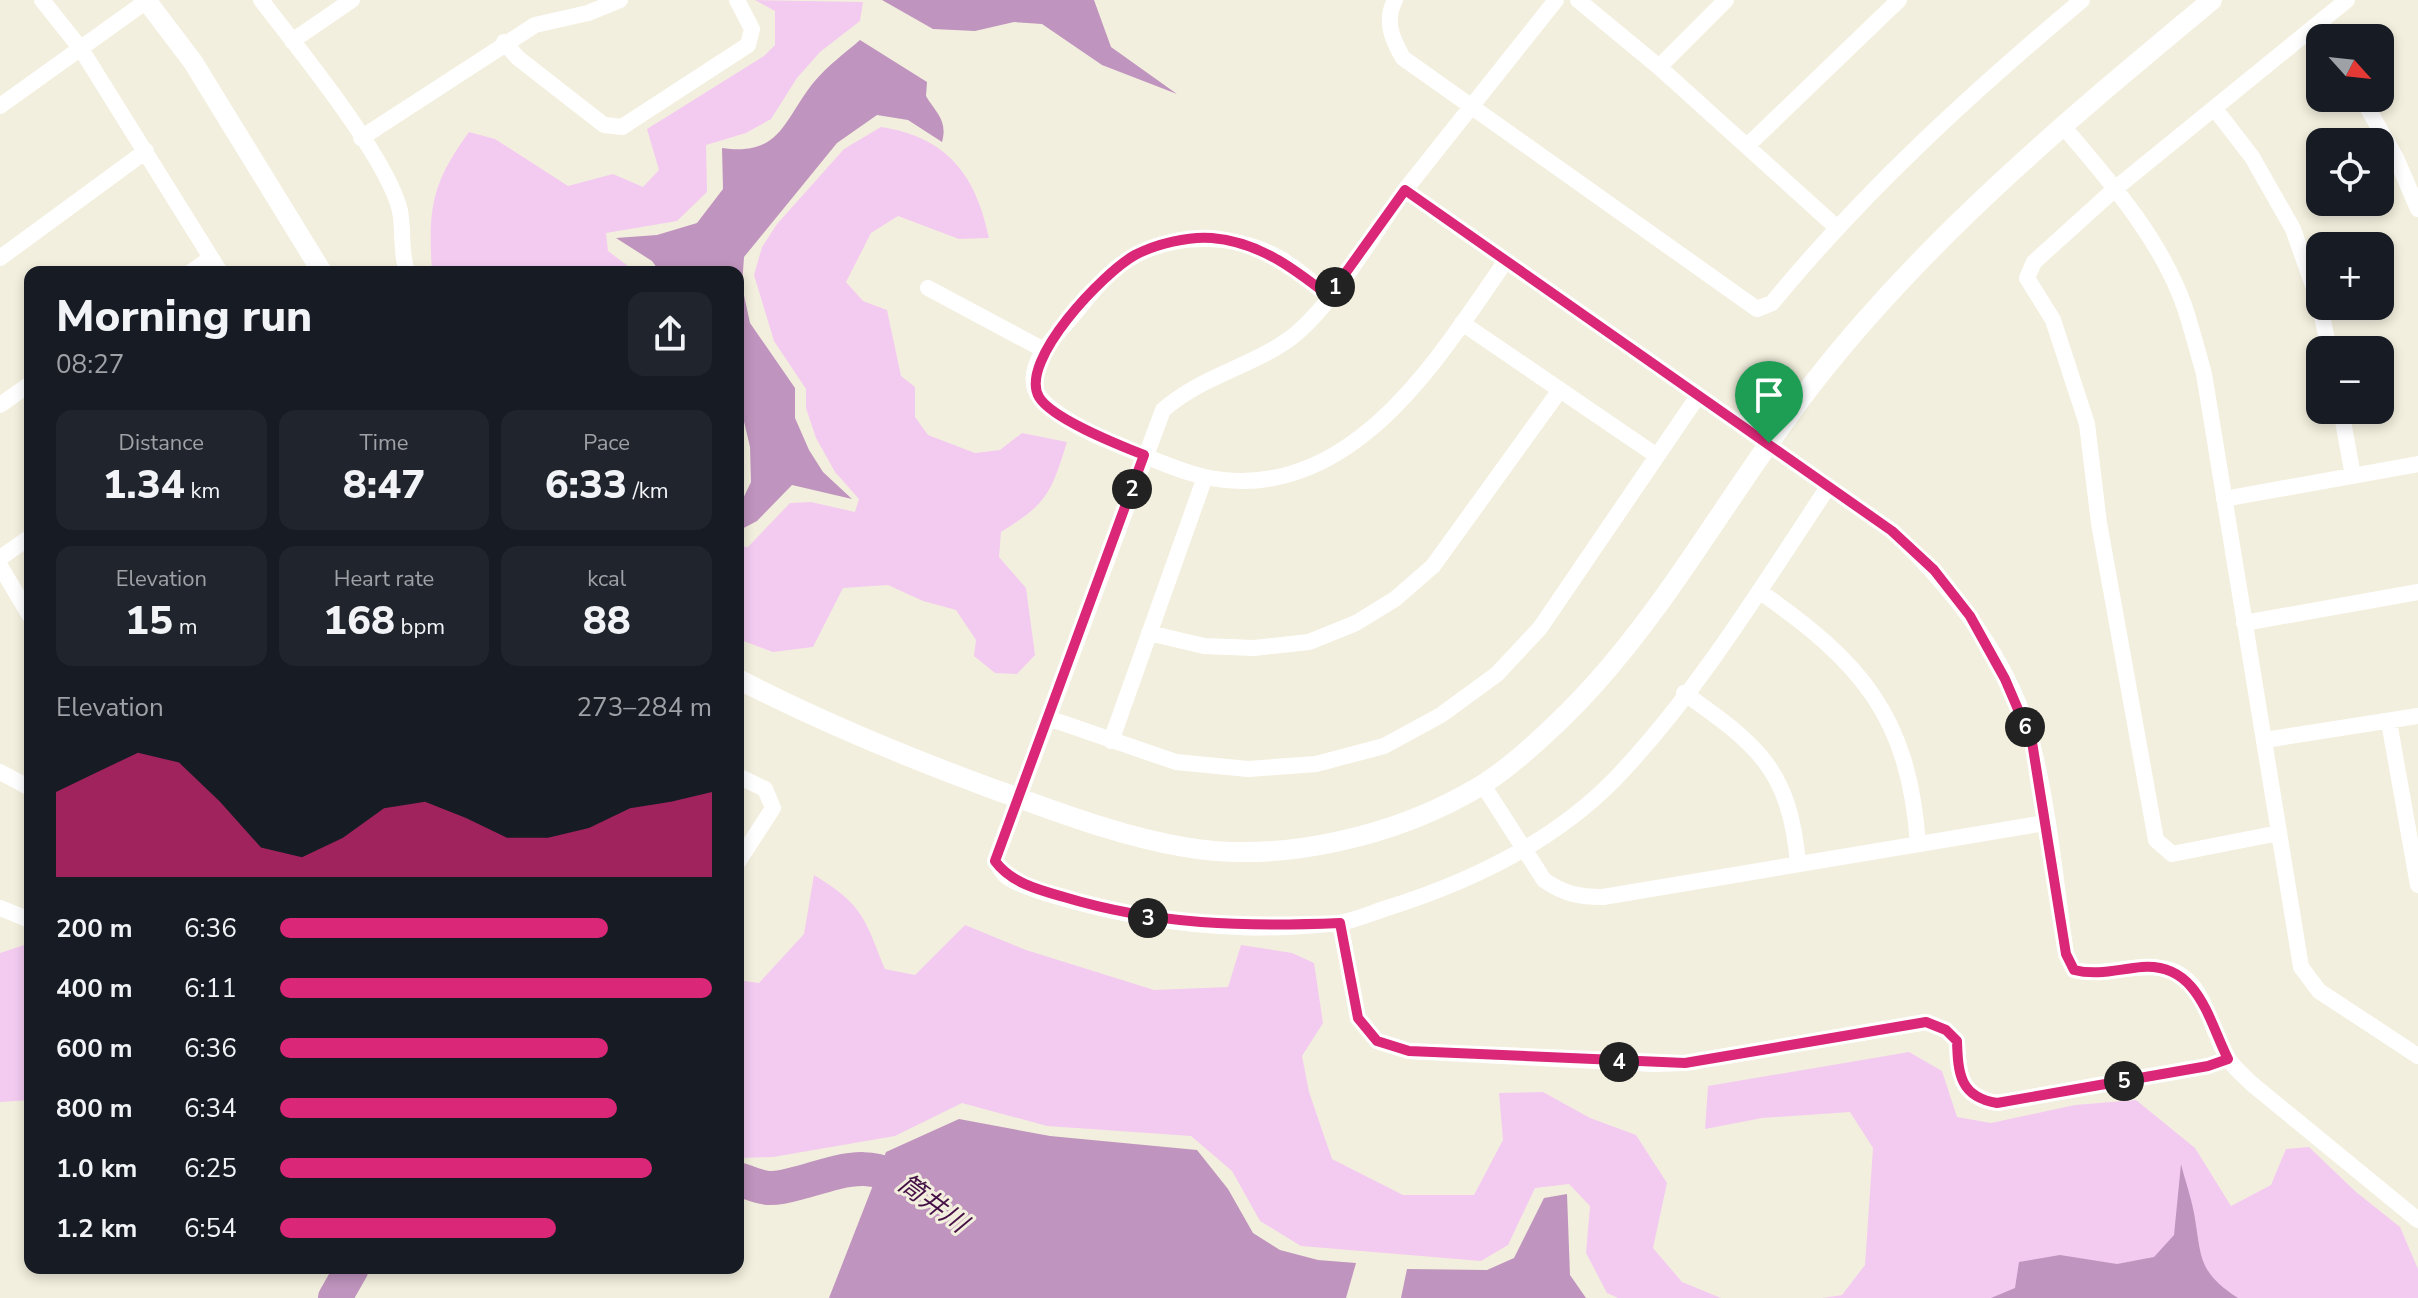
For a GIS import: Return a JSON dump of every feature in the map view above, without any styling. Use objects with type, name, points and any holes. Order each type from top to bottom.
[{"type":"street","points":[[42,0],[81,49],[215,265]]},
{"type":"street","points":[[0,106],[147,0],[193,62],[318,266]]},
{"type":"street","points":[[261,0],[361,138],[388,181],[400,212],[400,252],[405,266]]},
{"type":"street","points":[[292,41],[352,0]]},
{"type":"street","points":[[361,138],[504,42],[535,25],[588,13],[620,0]]},
{"type":"street","points":[[504,42],[518,58],[604,125],[622,127],[748,45],[752,29],[737,0]]},
{"type":"street","points":[[1395,0],[1390,10],[1390,36],[1403,58],[1757,309],[1772,303],[1835,226],[1903,157],[2082,0]]},
{"type":"street","points":[[1556,0],[1470,105],[1329,296],[1291,337],[1187,389],[1163,410],[995,861],[1006,876],[1108,910],[1168,921],[1257,927],[1340,923],[1431,895],[1523,851],[1612,781],[1658,730],[1759,591],[1828,487]]},
{"type":"street","points":[[1578,0],[1659,67],[1835,226]]},
{"type":"street","points":[[1659,67],[1726,0]]},
{"type":"street","points":[[1747,146],[1899,0]]},
{"type":"street","points":[[744,682],[834,728],[1018,798],[1113,831],[1174,845],[1270,851],[1338,842],[1409,820],[1483,785],[1542,735],[1601,677],[1815,381],[1882,302],[1974,205],[2062,125],[2212,0]]},
{"type":"street","points":[[2325,24],[2347,0]]},
{"type":"street","points":[[2279,833],[2172,854],[2156,840],[2099,523],[2087,424],[2053,320],[2027,278],[2034,262],[2116,188],[2306,41]]},
{"type":"street","points":[[2215,109],[2252,157],[2293,229],[2306,266]]},
{"type":"street","points":[[2370,112],[2396,158],[2418,209]]},
{"type":"street","points":[[2062,125],[2116,188],[2154,246],[2184,306],[2204,374],[2301,967],[2319,991],[2418,1056]]},
{"type":"street","points":[[0,258],[146,151]]},
{"type":"street","points":[[1405,190],[1769,443],[1902,541],[1934,570],[1970,616],[2005,679],[2032,742],[2066,954],[2074,970],[2091,974],[2164,968],[2186,978],[2202,998],[2228,1059],[2252,1084],[2418,1220]]},
{"type":"street","points":[[1329,296],[1281,259],[1248,245],[1210,238],[1171,243],[1136,255],[1104,279],[1044,350],[1036,367],[1034,384],[1040,400],[1092,434],[1205,477],[1246,480],[1288,475],[1330,457],[1379,424],[1410,392],[1505,262]]},
{"type":"street","points":[[928,288],[1044,350]]},
{"type":"street","points":[[1462,323],[1657,456]]},
{"type":"street","points":[[0,405],[24,388]]},
{"type":"street","points":[[1149,633],[1204,646],[1254,648],[1309,642],[1356,623],[1395,599],[1433,566],[1560,390]]},
{"type":"street","points":[[1048,718],[1176,762],[1248,769],[1316,764],[1384,746],[1441,715],[1497,674],[1540,628],[1698,396]]},
{"type":"street","points":[[2344,424],[2353,476]]},
{"type":"street","points":[[2224,499],[2418,464]]},
{"type":"street","points":[[1111,741],[1205,477]]},
{"type":"street","points":[[0,558],[24,541]]},
{"type":"street","points":[[0,566],[24,606]]},
{"type":"street","points":[[1759,591],[1809,626],[1852,667],[1882,707],[1901,747],[1915,793],[1918,844]]},
{"type":"street","points":[[2244,623],[2418,592]]},
{"type":"street","points":[[1684,693],[1738,732],[1766,759],[1795,824],[1798,864]]},
{"type":"street","points":[[2265,740],[2418,716]]},
{"type":"street","points":[[2389,722],[2418,885]]},
{"type":"street","points":[[0,772],[24,785]]},
{"type":"street","points":[[744,779],[765,789],[773,808],[744,853]]},
{"type":"street","points":[[1483,785],[1544,880],[1578,897],[1603,897],[2045,823]]},
{"type":"street","points":[[0,908],[24,918]]},
{"type":"street","points":[[1340,923],[1358,1018],[1377,1041],[1409,1051],[1685,1063],[1926,1022],[1946,1030],[1957,1041],[1958,1074],[1965,1090],[1984,1101],[1997,1103],[2208,1066],[2228,1059]]},
{"type":"shaded area","points":[[755,0],[863,2],[860,21],[820,52],[797,78],[771,119],[746,133],[706,145],[707,192],[677,221],[606,233],[608,251],[628,266],[432,266],[431,231],[435,198],[447,167],[469,132],[495,139],[568,186],[613,174],[643,187],[659,170],[647,129],[764,56],[775,45],[775,11]]},
{"type":"shaded area","points":[[881,127],[924,140],[941,150],[967,178],[983,216],[989,238],[959,239],[898,216],[871,233],[846,282],[863,301],[887,310],[901,376],[915,387],[915,417],[928,435],[975,453],[1000,450],[1022,433],[1067,442],[1057,474],[1046,495],[1029,513],[1001,532],[999,557],[1026,588],[1035,655],[1017,674],[995,673],[974,656],[976,640],[956,610],[923,601],[888,585],[843,588],[813,647],[773,652],[744,641],[744,547],[748,547],[790,503],[811,502],[855,512],[859,499],[835,472],[816,438],[806,408],[806,389],[774,341],[754,275],[762,247],[777,224],[844,149]]},
{"type":"shaded area","points":[[814,875],[843,895],[860,914],[885,969],[915,975],[965,925],[1026,950],[1154,990],[1228,987],[1241,945],[1292,953],[1314,963],[1323,1023],[1302,1056],[1309,1092],[1332,1159],[1403,1195],[1474,1195],[1503,1140],[1499,1093],[1543,1092],[1590,1118],[1636,1135],[1667,1183],[1653,1248],[1682,1282],[1721,1298],[1618,1298],[1607,1293],[1586,1253],[1590,1206],[1569,1184],[1535,1188],[1508,1245],[1481,1261],[1301,1246],[1260,1221],[1232,1171],[1191,1136],[1047,1126],[962,1103],[895,1136],[773,1157],[744,1158],[744,981],[759,983],[804,934]]},
{"type":"shaded area","points":[[24,945],[24,1100],[0,1102],[0,953]]},
{"type":"shaded area","points":[[1909,1052],[1942,1071],[1957,1117],[1991,1123],[2075,1105],[2136,1100],[2195,1148],[2231,1206],[2271,1185],[2286,1149],[2309,1147],[2356,1192],[2400,1227],[2418,1269],[2418,1298],[1822,1298],[1842,1295],[1865,1265],[1873,1148],[1850,1112],[1762,1118],[1705,1129],[1708,1086]]},
{"type":"water","points":[[882,0],[1094,0],[1111,47],[1177,94],[1102,65],[1042,24],[1014,22],[975,31],[933,29]]},
{"type":"water","points":[[860,40],[927,82],[926,96],[942,122],[942,142],[908,120],[877,115],[837,143],[744,257],[743,266],[656,266],[616,238],[657,235],[697,223],[723,189],[722,148],[757,147],[769,141],[830,65]]},
{"type":"water","points":[[744,295],[750,323],[795,388],[795,418],[809,450],[823,472],[852,499],[792,485],[757,521],[744,528],[744,497],[751,482],[750,447],[744,422]]},
{"type":"water","points":[[959,1119],[1050,1136],[1197,1150],[1228,1189],[1253,1233],[1280,1250],[1318,1260],[1356,1263],[1346,1298],[829,1298],[886,1152]]},
{"type":"water","points":[[2181,1164],[2204,1262],[2215,1280],[2238,1298],[1991,1298],[2015,1288],[2019,1262],[2060,1255],[2117,1264],[2154,1257],[2174,1235]]},
{"type":"water","points":[[1567,1194],[1570,1275],[1586,1298],[1401,1298],[1407,1269],[1487,1270],[1514,1258],[1544,1198]]},
{"type":"waterway","name":"筒井川","points":[[744,1181],[778,1188],[837,1172],[864,1169],[890,1174],[918,1191]]},
{"type":"waterway","name":"筒井川","points":[[335,1298],[349,1274]]},
{"type":"route","points":[[1405,190],[1769,443],[1892,531],[1934,570],[1970,616],[2005,679],[2032,742],[2066,954],[2074,970],[2091,974],[2145,967],[2164,968],[2186,978],[2202,998],[2228,1059],[2208,1066],[1997,1103],[1984,1101],[1965,1090],[1958,1074],[1957,1041],[1946,1030],[1926,1022],[1685,1063],[1409,1051],[1377,1041],[1358,1018],[1340,923],[1257,927],[1168,921],[1108,910],[1054,894],[1006,876],[995,861],[1144,455],[1092,434],[1040,400],[1034,384],[1036,367],[1044,350],[1104,279],[1136,255],[1171,243],[1210,238],[1248,245],[1281,259],[1329,296],[1405,190]]}]
